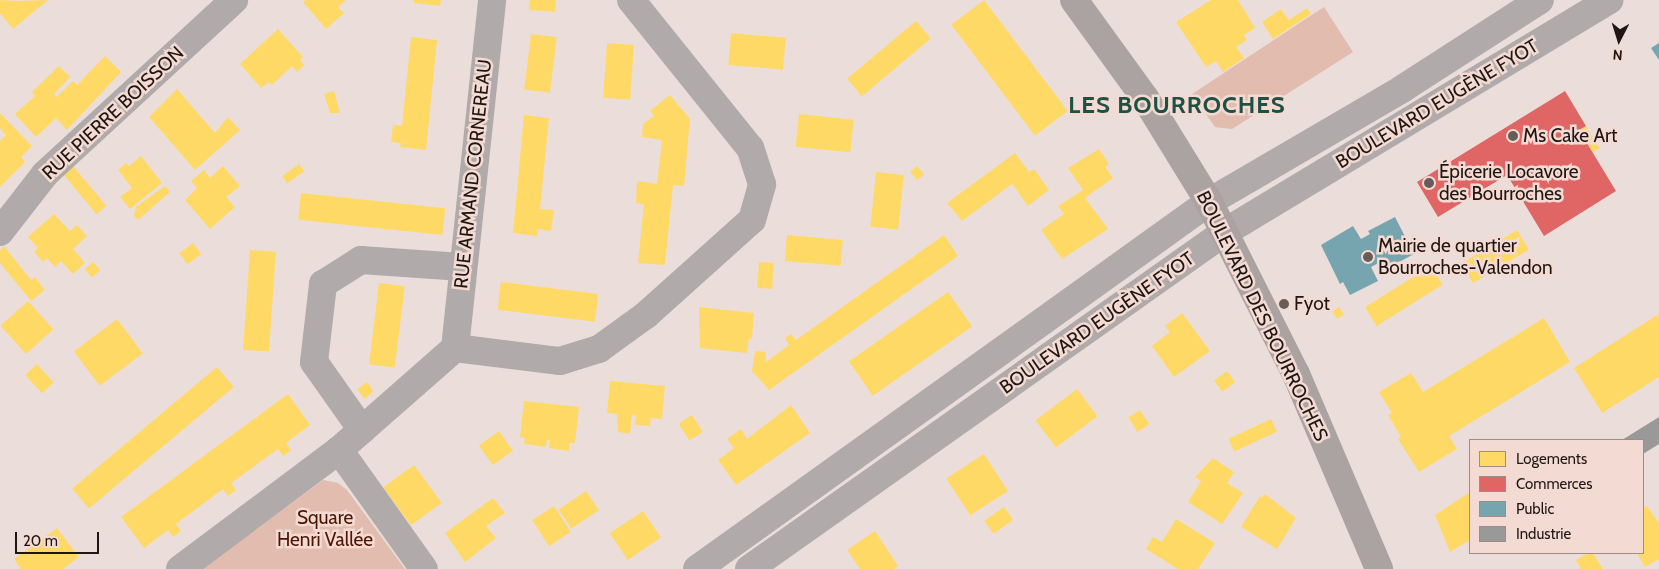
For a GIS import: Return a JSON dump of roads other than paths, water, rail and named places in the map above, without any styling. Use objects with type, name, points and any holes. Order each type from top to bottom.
[{"type":"main road","name":"BOULEVARD DES BOURROCHES","points":[[1074,0],[1145,98],[1209,202],[1296,374],[1379,569]]},
{"type":"street","name":"RUE PIERRE BOISSON","points":[[0,232],[45,174],[234,0]]},
{"type":"street","name":"RUE ARMAND CORNEREAU","points":[[455,348],[462,267],[492,0]]},
{"type":"street","points":[[180,569],[338,450],[455,348],[560,361],[599,349],[646,315],[752,220],[762,184],[750,148],[631,0]]},
{"type":"street","name":"BOULEVARD EUGÈNE FYOT","points":[[697,569],[1209,202],[1402,89],[1540,0]]},
{"type":"street","name":"BOULEVARD EUGÈNE FYOT","points":[[749,569],[1225,232],[1609,0]]},
{"type":"street","points":[[362,430],[314,362],[323,284],[361,260],[462,267]]},
{"type":"street","points":[[338,450],[424,569]]},
{"type":"place","name":"Ms Cake Art","points":[[1513,136]]},
{"type":"place","name":"Épicerie Locavore des Bourroches","points":[[1429,183]]},
{"type":"place","name":"Mairie de quartier Bourroches-Valendon","points":[[1368,257]]},
{"type":"place","name":"Fyot","points":[[1284,304]]},
{"type":"district","name":"LES BOURROCHES","points":[[1177,105]]},
{"type":"park label","name":"Square Henri Vallée","points":[[325,529]]}]
